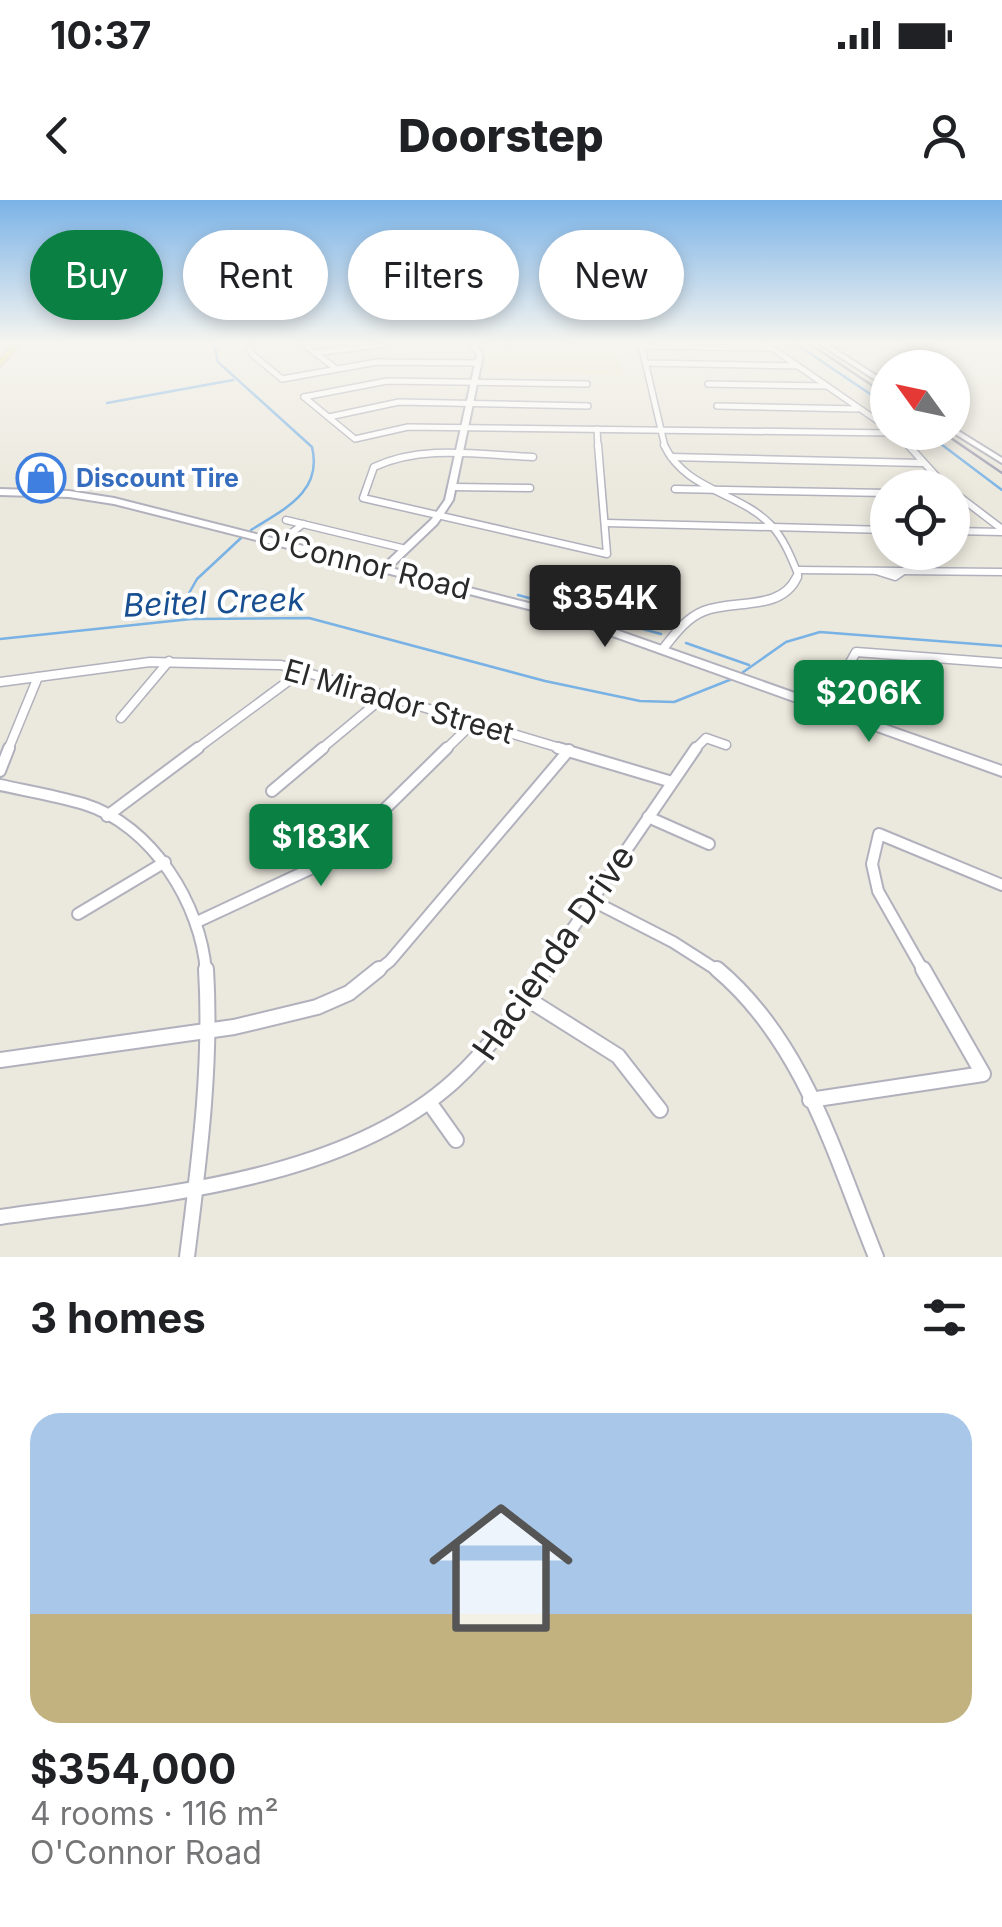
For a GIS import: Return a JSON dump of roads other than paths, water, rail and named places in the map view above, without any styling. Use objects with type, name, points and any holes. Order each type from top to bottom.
[{"type":"main road","points":[[385,568],[438,517],[453,487],[472,393]]},
{"type":"main road","points":[[970,441],[1002,461]]},
{"type":"main road","name":"O'Connor Road","points":[[0,492],[96,497],[536,607],[1002,771]]},
{"type":"street","points":[[323,393],[304,397],[354,438],[401,428],[870,431]]},
{"type":"street","points":[[653,393],[671,458],[690,475],[748,506],[773,527],[796,567],[794,585],[784,594],[706,610],[685,622],[662,649]]},
{"type":"street","points":[[840,393],[870,415]]},
{"type":"street","points":[[329,416],[392,403],[588,406]]},
{"type":"street","points":[[717,406],[861,409]]},
{"type":"street","points":[[533,457],[410,456],[379,464],[363,496],[365,500],[521,531],[606,554],[597,429]]},
{"type":"street","points":[[916,450],[929,470]]},
{"type":"street","points":[[671,458],[922,463]]},
{"type":"street","points":[[453,487],[530,488]]},
{"type":"street","points":[[675,489],[870,494]]},
{"type":"street","points":[[970,506],[1002,530]]},
{"type":"street","points":[[286,520],[406,548]]},
{"type":"street","points":[[606,523],[870,530]]},
{"type":"street","points":[[280,542],[304,524]]},
{"type":"street","points":[[970,531],[1002,530]]},
{"type":"street","points":[[796,567],[868,569],[890,576],[905,570],[1002,572]]},
{"type":"street","points":[[824,707],[856,652],[1002,662]]},
{"type":"street","points":[[122,718],[169,661]]},
{"type":"street","name":"El Mirador Street","points":[[0,682],[169,661],[273,664],[672,782]]},
{"type":"street","points":[[108,816],[302,671]]},
{"type":"street","points":[[0,770],[38,677]]},
{"type":"street","points":[[272,791],[386,696]]},
{"type":"street","points":[[199,921],[336,857],[474,722]]},
{"type":"street","name":"Hacienda Drive","points":[[0,1218],[194,1187],[331,1152],[366,1139],[429,1102],[481,1058],[702,740],[726,745]]},
{"type":"street","points":[[0,1060],[211,1031],[317,1008],[364,983],[390,962],[569,750]]},
{"type":"street","points":[[0,785],[68,798],[108,816],[145,842],[165,862],[199,921],[209,972],[211,1031],[187,1257]]},
{"type":"street","points":[[648,817],[709,844]]},
{"type":"street","points":[[810,1100],[983,1074],[878,891],[872,864],[879,834],[1002,885]]},
{"type":"street","points":[[78,914],[165,862]]},
{"type":"street","points":[[592,900],[701,959],[737,986],[784,1042],[876,1257]]},
{"type":"street","points":[[526,998],[630,1063],[644,1079],[660,1110]]},
{"type":"street","points":[[429,1102],[456,1140]]},
{"type":"waterway","points":[[107,403],[160,393]]},
{"type":"waterway","points":[[251,530],[298,498],[312,476],[314,463],[312,447],[253,393]]},
{"type":"waterway","points":[[949,450],[1002,490]]},
{"type":"waterway","points":[[188,617],[179,611],[197,579],[241,538]]},
{"type":"waterway","points":[[518,595],[661,634]]},
{"type":"waterway","name":"Beitel Creek","points":[[0,639],[191,619],[309,618],[545,681],[640,701],[674,702],[732,679]]},
{"type":"waterway","name":"Beitel Creek","points":[[739,675],[786,642],[820,632],[1002,646]]},
{"type":"waterway","points":[[686,643],[749,665]]},
{"type":"railway","points":[[968,450],[1002,473]]},
{"type":"place","name":"Discount Tire","points":[[41,478]]}]
